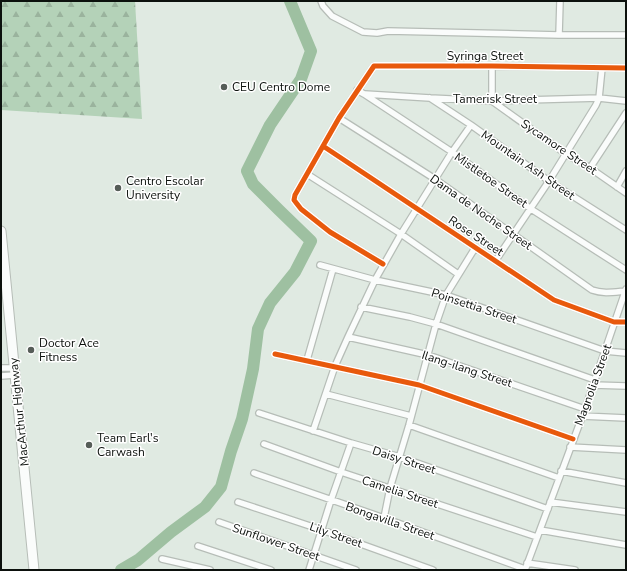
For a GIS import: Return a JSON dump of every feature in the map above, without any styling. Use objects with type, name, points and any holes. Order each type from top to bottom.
[{"type":"highway","name":"MacArthur Highway","points":[[1,231],[14,372],[21,424],[34,570]]},
{"type":"street","points":[[321,1],[323,6],[332,16],[363,32],[377,34],[388,31],[626,35]]},
{"type":"street","points":[[559,35],[560,1]]},
{"type":"street","name":"Syringa Street","points":[[357,90],[374,66],[626,68]]},
{"type":"street","points":[[492,66],[492,101]]},
{"type":"street","points":[[496,260],[550,181],[599,98],[602,68]]},
{"type":"street","points":[[357,90],[339,118],[295,195],[294,200],[301,209],[330,232],[383,264]]},
{"type":"street","name":"Mistletoe Street","points":[[357,90],[452,152],[531,209],[626,270]]},
{"type":"street","name":"Tamerisk Street","points":[[364,94],[492,101],[599,98],[626,101]]},
{"type":"street","name":"Mountain Ash Street","points":[[430,98],[550,181],[626,230]]},
{"type":"street","name":"Sycamore Street","points":[[492,101],[566,154],[590,168],[626,193]]},
{"type":"street","points":[[590,168],[626,113]]},
{"type":"street","name":"Dama de Noche Street","points":[[339,118],[435,179],[592,290],[605,293],[626,290]]},
{"type":"street","points":[[313,431],[335,366],[361,307],[383,264],[452,152],[471,125]]},
{"type":"street","name":"Rose Street","points":[[323,146],[554,300],[614,322],[626,322]]},
{"type":"street","points":[[617,187],[626,172]]},
{"type":"street","points":[[307,174],[401,234],[458,274]]},
{"type":"street","points":[[384,518],[390,488],[412,416],[436,324],[446,295],[475,248]]},
{"type":"street","name":"Poinsettia Street","points":[[320,265],[375,280],[446,295],[605,351],[626,353]]},
{"type":"street","points":[[306,360],[333,269]]},
{"type":"street","name":"Magnolia Street","points":[[526,568],[585,409],[626,290]]},
{"type":"street","points":[[361,307],[436,324],[594,382],[626,386]]},
{"type":"street","name":"Ilang-ilang Street","points":[[348,337],[428,355],[585,409]]},
{"type":"street","points":[[275,354],[419,385],[573,439]]},
{"type":"street","points":[[1,368],[14,372]]},
{"type":"street","points":[[1,376],[14,372]]},
{"type":"street","points":[[326,394],[412,416]]},
{"type":"street","name":"Daisy Street","points":[[259,413],[351,443],[400,457],[548,509]]},
{"type":"street","points":[[582,416],[626,418]]},
{"type":"street","points":[[409,425],[559,478]]},
{"type":"street","points":[[309,570],[351,443]]},
{"type":"street","name":"Camelia Street","points":[[264,444],[341,472],[537,537]]},
{"type":"street","points":[[570,447],[626,450]]},
{"type":"street","points":[[561,471],[626,483]]},
{"type":"street","name":"Bongavilla Street","points":[[254,473],[526,568],[575,570]]},
{"type":"street","name":"Lily Street","points":[[238,502],[322,530],[433,570]]},
{"type":"street","points":[[550,502],[626,512]]},
{"type":"street","name":"Sunflower Street","points":[[219,522],[356,570]]},
{"type":"street","points":[[540,530],[626,545]]},
{"type":"street","points":[[198,546],[271,570]]},
{"type":"street","points":[[162,559],[210,570]]},
{"type":"green space","points":[[1,1],[135,1],[142,119],[1,110]]},
{"type":"waterway","points":[[121,570],[138,560],[171,532],[205,507],[221,487],[242,419],[253,369],[258,329],[270,303],[295,272],[311,241],[253,184],[247,171],[270,125],[301,79],[311,51],[290,1]]},
{"type":"cycle path","points":[[383,264],[330,232],[301,209],[294,200],[295,195],[339,118],[374,66],[626,68]]},
{"type":"cycle path","points":[[323,146],[554,300],[614,322],[626,322]]},
{"type":"cycle path","points":[[275,354],[419,385],[573,439]]},
{"type":"place","name":"CEU Centro Dome","points":[[224,87]]},
{"type":"place","name":"Centro Escolar University","points":[[118,188]]},
{"type":"place","name":"Doctor Ace Fitness","points":[[31,350]]},
{"type":"place","name":"Team Earl's Carwash","points":[[89,445]]}]
